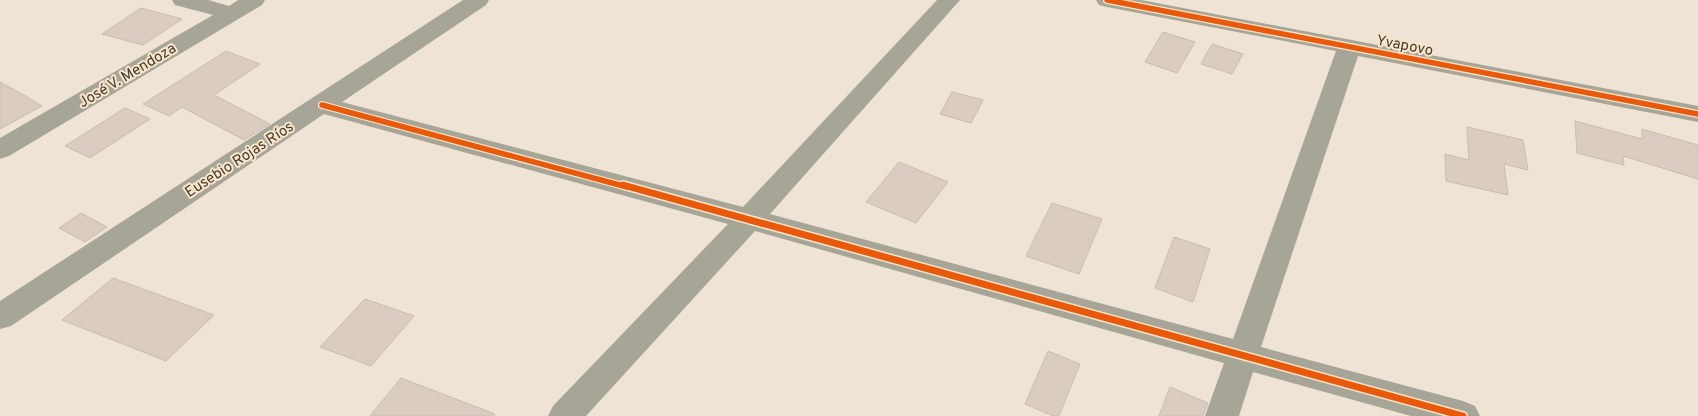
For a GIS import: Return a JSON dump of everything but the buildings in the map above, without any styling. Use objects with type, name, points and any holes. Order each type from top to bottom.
[{"type":"street","points":[[183,0],[230,13]]},
{"type":"street","name":"José V. Mendoza","points":[[0,150],[254,0]]},
{"type":"street","name":"Eusebio Rojas Ríos","points":[[0,317],[478,0]]},
{"type":"street","points":[[565,416],[749,219],[949,0]]},
{"type":"street","name":"Yvapovo","points":[[1107,0],[1698,114]]},
{"type":"street","points":[[1222,416],[1349,47]]},
{"type":"street","points":[[322,105],[749,219],[1463,416]]},
{"type":"cycle path","points":[[1107,0],[1698,114]]},
{"type":"cycle path","points":[[322,105],[749,219],[1463,416]]}]
